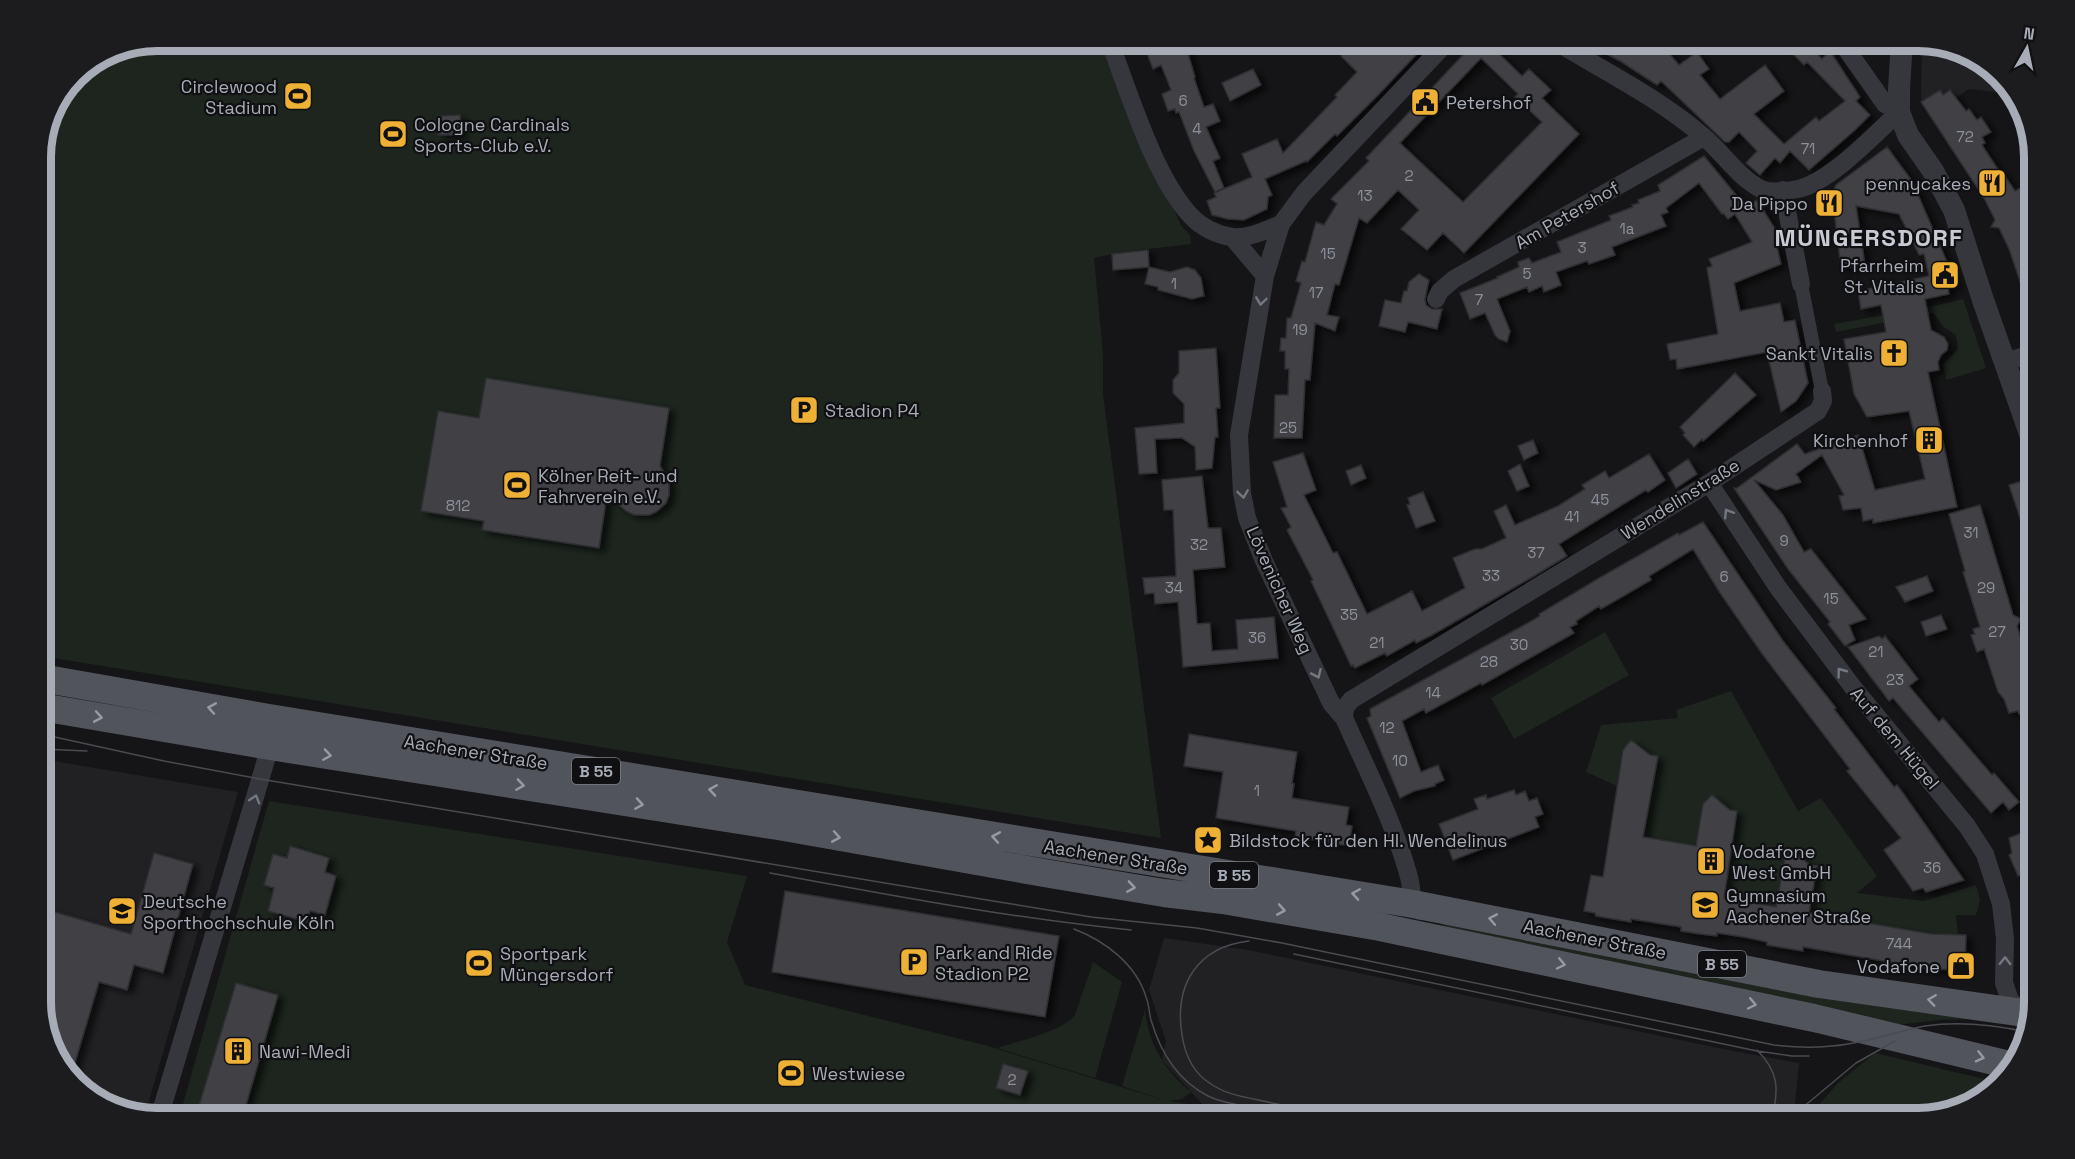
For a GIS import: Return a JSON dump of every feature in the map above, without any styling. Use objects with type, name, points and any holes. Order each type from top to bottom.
[{"type":"main road","name":"Aachener Straße","points":[[51,680],[269,718],[1413,904],[1819,984],[2023,1012]]},
{"type":"main road","name":"Aachener Straße","points":[[51,709],[270,746],[778,826],[1059,876],[1223,900],[1380,927],[1814,1018],[2004,1064]]},
{"type":"street","points":[[1113,51],[1148,141],[1176,198],[1192,217],[1206,229],[1232,237],[1254,234],[1281,224]]},
{"type":"street","name":"Lövenicher Weg","points":[[1344,718],[1330,703],[1264,561],[1247,518],[1242,494],[1239,435],[1265,276],[1281,224],[1304,193],[1439,51]]},
{"type":"street","points":[[1571,51],[1658,103],[1704,137],[1735,169],[1761,188],[1774,191],[1798,189],[1818,182],[1899,112]]},
{"type":"street","points":[[1848,51],[1885,104],[1899,112]]},
{"type":"street","points":[[1901,51],[1899,112],[1908,135],[1934,171],[1954,210],[2024,416]]},
{"type":"street","name":"Am Petershof","points":[[1436,299],[1440,291],[1454,279],[1704,137]]},
{"type":"street","name":"Wendelinstraße","points":[[1344,718],[1351,700],[1709,483],[1818,411],[1823,401],[1822,391],[1783,190]]},
{"type":"street","points":[[1232,237],[1265,276]]},
{"type":"street","points":[[2005,362],[2024,356]]},
{"type":"street","name":"Auf dem Hügel","points":[[1709,483],[1779,589],[1852,686],[1967,826],[1985,854],[2001,904],[2005,939],[2004,983],[2010,1000],[2023,1010]]},
{"type":"street","points":[[162,1108],[270,746],[269,718]]},
{"type":"street","points":[[1344,718],[1396,839],[1410,878],[1413,904],[1453,941]]},
{"type":"street","points":[[1380,927],[1413,904]]},
{"type":"shaded area","points":[[157,51],[1111,51],[1181,226],[1190,235],[1191,244],[1121,252],[1094,258],[1103,354],[1103,394],[1161,838],[51,658],[51,150],[59,116],[69,98],[87,77],[110,62],[136,53]]},
{"type":"shaded area","points":[[1922,51],[1946,55],[1971,65],[1983,73],[2002,93],[1969,89],[1931,116],[1921,102]]},
{"type":"shaded area","points":[[1963,299],[1986,368],[1946,380],[1943,364],[1958,349],[1956,335],[1944,327],[1933,313],[1836,332],[1834,324],[1929,307]]},
{"type":"shaded area","points":[[1605,632],[1629,675],[1514,739],[1491,698]]},
{"type":"shaded area","points":[[1731,691],[1798,811],[1821,798],[1877,876],[1857,893],[1924,901],[1976,885],[1980,900],[1976,915],[1956,915],[1958,934],[1931,934],[1809,913],[1817,866],[1806,864],[1791,849],[1784,861],[1776,907],[1724,898],[1737,811],[1726,809],[1711,795],[1703,807],[1696,846],[1643,837],[1658,756],[1647,754],[1631,740],[1626,752],[1622,752],[1617,786],[1586,772],[1601,725],[1678,718],[1676,710]]},
{"type":"shaded area","name":"Deutsche Sporthochschule Köln","points":[[51,761],[238,792],[147,1107],[116,1100],[92,1086],[73,1067],[59,1043],[52,1016]]},
{"type":"shaded area","name":"Sportpark Müngersdorf","points":[[269,801],[747,876],[727,942],[745,985],[984,1045],[1167,1101],[1122,1086],[1145,1010],[1150,1034],[1159,1056],[1173,1075],[1191,1092],[1182,1099],[1169,1101],[1201,1108],[182,1108]]},
{"type":"shaded area","points":[[1440,923],[1971,1019],[1895,1025],[1451,930]]},
{"type":"shaded area","points":[[1164,938],[1248,950],[1799,1063],[1795,1108],[1201,1108],[1202,1104],[1162,1060],[1166,1041],[1149,990]]},
{"type":"shaded area","points":[[1093,962],[1122,982],[1095,1078],[997,1048],[1039,1035],[1069,1021],[1075,1015]]},
{"type":"shaded area","points":[[1875,1053],[1989,1080],[1959,1100],[1932,1107],[1816,1108],[1838,1083]]},
{"type":"building","points":[[1146,51],[1187,51],[1204,107],[1213,104],[1220,121],[1206,127],[1220,158],[1213,161],[1224,188],[1215,192],[1194,151],[1179,112],[1176,113],[1175,109],[1168,111],[1162,94],[1171,90],[1161,65],[1153,69]]},
{"type":"building","points":[[1345,51],[1420,51],[1337,136],[1335,134],[1307,162],[1265,179],[1272,195],[1268,197],[1267,209],[1244,220],[1212,215],[1207,201],[1216,197],[1214,193],[1252,177],[1242,154],[1277,139],[1283,153],[1337,97],[1335,95],[1357,72],[1341,56]]},
{"type":"building","points":[[1467,51],[1496,51],[1522,76],[1529,69],[1551,90],[1542,98],[1579,134],[1464,253],[1443,233],[1427,250],[1401,229],[1419,210],[1398,190],[1367,223],[1359,218],[1339,285],[1335,284],[1327,315],[1339,317],[1335,331],[1315,323],[1310,380],[1305,380],[1302,438],[1274,438],[1275,395],[1288,395],[1289,369],[1285,369],[1285,351],[1280,351],[1281,338],[1286,338],[1287,318],[1291,318],[1301,283],[1296,281],[1302,261],[1305,262],[1316,222],[1324,225],[1337,204],[1331,199],[1369,161],[1366,158]],"holes":[[[1481,58],[1518,94],[1515,97],[1542,122],[1463,202],[1400,143]]]},
{"type":"building","points":[[1600,51],[1667,51],[1679,65],[1697,52],[1709,69],[1700,75],[1720,99],[1765,65],[1784,91],[1754,114],[1784,144],[1816,117],[1819,121],[1845,101],[1807,62],[1804,65],[1790,51],[1814,51],[1822,59],[1830,51],[1860,97],[1856,101],[1870,115],[1809,170],[1790,151],[1780,163],[1775,158],[1760,175],[1746,163],[1757,151],[1739,132],[1729,142],[1725,142],[1661,81],[1657,85]]},
{"type":"building","points":[[1253,69],[1261,85],[1230,101],[1222,83]]},
{"type":"building","points":[[1940,90],[1943,95],[1950,90],[1966,111],[1969,109],[1977,120],[1981,117],[1991,132],[1982,137],[1985,143],[1982,145],[2001,174],[2003,173],[2015,191],[2024,186],[2024,293],[2009,249],[1999,228],[1991,227],[1995,220],[1984,198],[1921,102]]},
{"type":"building","points":[[460,115],[461,135],[438,135],[437,116]]},
{"type":"building","points":[[1887,147],[1912,181],[1957,285],[1948,288],[1949,294],[1925,299],[1931,330],[1944,337],[1948,344],[1947,350],[1938,362],[1939,370],[1928,372],[1957,507],[1873,523],[1873,519],[1863,521],[1861,508],[1843,510],[1839,496],[1844,495],[1822,455],[1796,474],[1801,482],[1776,490],[1754,480],[1783,515],[1804,552],[1811,549],[1866,619],[1849,625],[1855,640],[1845,646],[1828,624],[1830,622],[1788,569],[1734,488],[1797,444],[1805,454],[1858,435],[1875,490],[1925,479],[1909,411],[1867,417],[1854,394],[1844,339],[1886,332],[1881,305],[1861,309],[1858,291],[1929,276],[1924,254],[1919,255],[1899,214],[1856,206],[1865,265],[1841,269],[1832,193],[1836,185]]},
{"type":"building","points":[[1704,156],[1746,207],[1757,200],[1779,235],[1775,238],[1781,264],[1734,283],[1740,311],[1780,303],[1784,322],[1795,320],[1808,383],[1796,401],[1781,412],[1767,352],[1677,369],[1676,359],[1670,360],[1667,344],[1718,334],[1707,268],[1712,266],[1709,259],[1752,242],[1735,214],[1728,219],[1722,214],[1699,183],[1666,208],[1668,212],[1661,215],[1666,226],[1612,247],[1615,255],[1589,264],[1587,261],[1556,272],[1561,285],[1544,292],[1542,286],[1529,292],[1527,287],[1497,299],[1510,331],[1507,342],[1495,335],[1485,313],[1470,319],[1460,293],[1519,267],[1518,262],[1529,258],[1532,263],[1561,252],[1557,242],[1611,220],[1609,216],[1633,207],[1632,205],[1639,203],[1638,200],[1660,191],[1658,185]]},
{"type":"building","points":[[1148,250],[1149,267],[1113,270],[1112,254]]},
{"type":"building","points":[[1149,267],[1170,272],[1187,267],[1195,270],[1201,278],[1204,296],[1192,299],[1145,284]]},
{"type":"building","points":[[1419,274],[1429,280],[1426,305],[1432,309],[1442,309],[1437,329],[1408,322],[1405,332],[1379,326],[1385,300],[1401,303],[1409,282]]},
{"type":"building","points":[[1216,348],[1220,408],[1216,408],[1218,437],[1215,437],[1212,468],[1196,470],[1195,447],[1182,438],[1155,439],[1157,473],[1139,474],[1135,428],[1184,423],[1184,404],[1173,393],[1173,380],[1179,373],[1179,351]]},
{"type":"building","points":[[1735,373],[1756,395],[1694,447],[1683,435],[1685,433],[1680,427]]},
{"type":"building","name":"Kölner Reit- und Fahrverein e.V.","points":[[486,378],[669,408],[660,466],[669,481],[669,495],[666,503],[649,515],[634,515],[607,494],[599,548],[482,530],[484,521],[421,511],[438,411],[479,418]]},
{"type":"building","points":[[1533,440],[1538,453],[1524,460],[1518,446]]},
{"type":"building","points":[[1303,453],[1316,490],[1304,495],[1333,553],[1337,552],[1367,614],[1412,591],[1422,611],[1465,588],[1453,558],[1475,549],[1482,549],[1506,538],[1494,511],[1506,505],[1515,525],[1558,506],[1585,489],[1582,485],[1605,471],[1609,478],[1649,454],[1665,480],[1559,544],[1567,556],[1432,635],[1416,643],[1415,640],[1387,656],[1385,653],[1355,668],[1351,666],[1311,581],[1313,580],[1287,530],[1291,527],[1281,508],[1287,507],[1273,462]]},
{"type":"building","points":[[1688,459],[1697,474],[1676,488],[1668,473]]},
{"type":"building","points":[[1520,464],[1529,486],[1517,491],[1508,471]]},
{"type":"building","points":[[1361,465],[1366,478],[1351,485],[1346,471]]},
{"type":"building","points":[[1202,476],[1208,528],[1221,528],[1225,567],[1193,570],[1197,624],[1210,623],[1212,651],[1238,649],[1236,620],[1274,617],[1278,658],[1183,667],[1178,602],[1155,604],[1154,593],[1145,594],[1143,578],[1176,576],[1173,510],[1164,510],[1162,480]]},
{"type":"building","points":[[2023,481],[2024,530],[2009,485]]},
{"type":"building","points":[[1423,492],[1435,521],[1416,528],[1407,505],[1410,504],[1408,498]]},
{"type":"building","points":[[1980,505],[2013,615],[2021,619],[2017,626],[2024,648],[2024,713],[2009,713],[2004,699],[1998,692],[1984,649],[1977,652],[1971,635],[1975,634],[1973,629],[1980,627],[1963,572],[1965,571],[1949,514]]},
{"type":"building","points":[[1703,522],[1783,641],[1894,787],[1897,785],[1964,880],[1926,892],[1923,888],[1913,891],[1884,850],[1901,838],[1847,771],[1850,769],[1763,655],[1693,549],[1649,576],[1651,580],[1601,609],[1599,606],[1576,621],[1577,624],[1570,627],[1574,633],[1482,685],[1481,683],[1426,713],[1424,709],[1402,721],[1421,772],[1438,765],[1444,780],[1435,786],[1414,791],[1400,798],[1367,718],[1371,716],[1370,709],[1528,623],[1540,616],[1539,614],[1678,533],[1679,535]]},
{"type":"building","points":[[1927,576],[1933,591],[1905,602],[1896,587]]},
{"type":"building","points":[[1941,615],[1947,629],[1926,636],[1921,622]]},
{"type":"building","points":[[1879,636],[1882,639],[1885,636],[1918,679],[1909,686],[1939,722],[1943,718],[1992,775],[1994,773],[2019,802],[2009,810],[2003,802],[1991,813],[1893,698],[1889,701],[1848,647]]},
{"type":"building","points":[[1189,734],[1297,752],[1292,798],[1349,807],[1346,825],[1352,826],[1349,846],[1295,837],[1296,831],[1216,818],[1223,772],[1184,766]]},
{"type":"building","points":[[1631,740],[1650,755],[1658,756],[1643,837],[1696,846],[1703,804],[1712,795],[1730,810],[1737,811],[1724,898],[1776,907],[1785,858],[1791,849],[1810,865],[1817,866],[1809,913],[1931,934],[1966,935],[1965,970],[1929,969],[1803,947],[1803,951],[1767,945],[1767,942],[1744,937],[1681,931],[1681,927],[1631,919],[1631,922],[1596,916],[1595,913],[1584,911],[1591,875],[1603,877],[1623,750]]},
{"type":"building","points":[[1514,790],[1516,795],[1525,791],[1529,801],[1537,798],[1543,814],[1535,817],[1539,827],[1453,860],[1439,824],[1478,809],[1474,799],[1486,795],[1487,799]]},
{"type":"building","points":[[2024,832],[2024,873],[2018,876],[2009,855],[2012,853],[2009,838]]},
{"type":"building","points":[[290,846],[329,858],[325,872],[336,876],[325,915],[310,911],[307,922],[268,911],[274,888],[264,885],[273,854],[287,858]]},
{"type":"building","points":[[154,853],[193,864],[163,973],[134,965],[127,990],[99,982],[74,1068],[59,1043],[52,1016],[51,911],[131,934]]},
{"type":"building","name":"Park and Ride Stadion P2","points":[[785,891],[1059,936],[1045,1017],[772,972]]},
{"type":"building","name":"Nawi-Medi","points":[[236,983],[278,995],[245,1108],[198,1108]]},
{"type":"building","points":[[1003,1064],[1028,1071],[1020,1095],[996,1088]]},
{"type":"tram line","points":[[51,736],[260,779],[1091,917],[1197,928],[1282,943],[1774,1045],[1793,1047],[1839,1045],[1925,1026],[1951,1024],[2020,1031]]},
{"type":"tram line","points":[[51,749],[87,751]]},
{"type":"tram line","points":[[770,873],[905,898],[1131,930]]},
{"type":"tram line","points":[[1074,929],[1108,947],[1135,974],[1147,1000],[1159,1043],[1171,1064],[1187,1082],[1208,1096],[1252,1108]]},
{"type":"tram line","points":[[1249,941],[1215,951],[1193,972],[1182,1000],[1180,1017],[1183,1042],[1191,1063],[1199,1075],[1218,1088],[1232,1094],[1297,1108]]},
{"type":"tram line","points":[[1294,954],[1757,1051],[1809,1056]]},
{"type":"tram line","points":[[1802,1108],[1856,1063],[1895,1041]]},
{"type":"tram line","points":[[1757,1050],[1770,1066],[1773,1074],[1776,1090],[1774,1108]]},
{"type":"place","name":"Circlewood Stadium","points":[[298,96]]},
{"type":"place","name":"Petershof","points":[[1425,102]]},
{"type":"place","name":"Cologne Cardinals Sports-Club e.V.","points":[[393,134]]},
{"type":"place","name":"pennycakes","points":[[1992,183]]},
{"type":"place","name":"Da Pippo","points":[[1829,203]]},
{"type":"place","name":"Pfarrheim St. Vitalis","points":[[1945,275]]},
{"type":"place","name":"Sankt Vitalis","points":[[1894,353]]},
{"type":"place","name":"Stadion P4","points":[[804,410]]},
{"type":"place","name":"Kirchenhof","points":[[1929,440]]},
{"type":"place","name":"Kölner Reit- und Fahrverein e.V.","points":[[517,485]]},
{"type":"place","name":"Bildstock für den Hl. Wendelinus","points":[[1208,840]]},
{"type":"place","name":"Vodafone West GmbH","points":[[1711,861]]},
{"type":"place","name":"Gymnasium Aachener Straße","points":[[1705,905]]},
{"type":"place","name":"Deutsche Sporthochschule Köln","points":[[122,911]]},
{"type":"place","name":"Park and Ride Stadion P2","points":[[914,962]]},
{"type":"place","name":"Sportpark Müngersdorf","points":[[479,963]]},
{"type":"place","name":"Vodafone","points":[[1961,966]]},
{"type":"place","name":"Nawi-Medi","points":[[238,1051]]},
{"type":"place","name":"Westwiese","points":[[791,1073]]},
{"type":"district","name":"MÜNGERSDORF","points":[[1869,237]]}]
